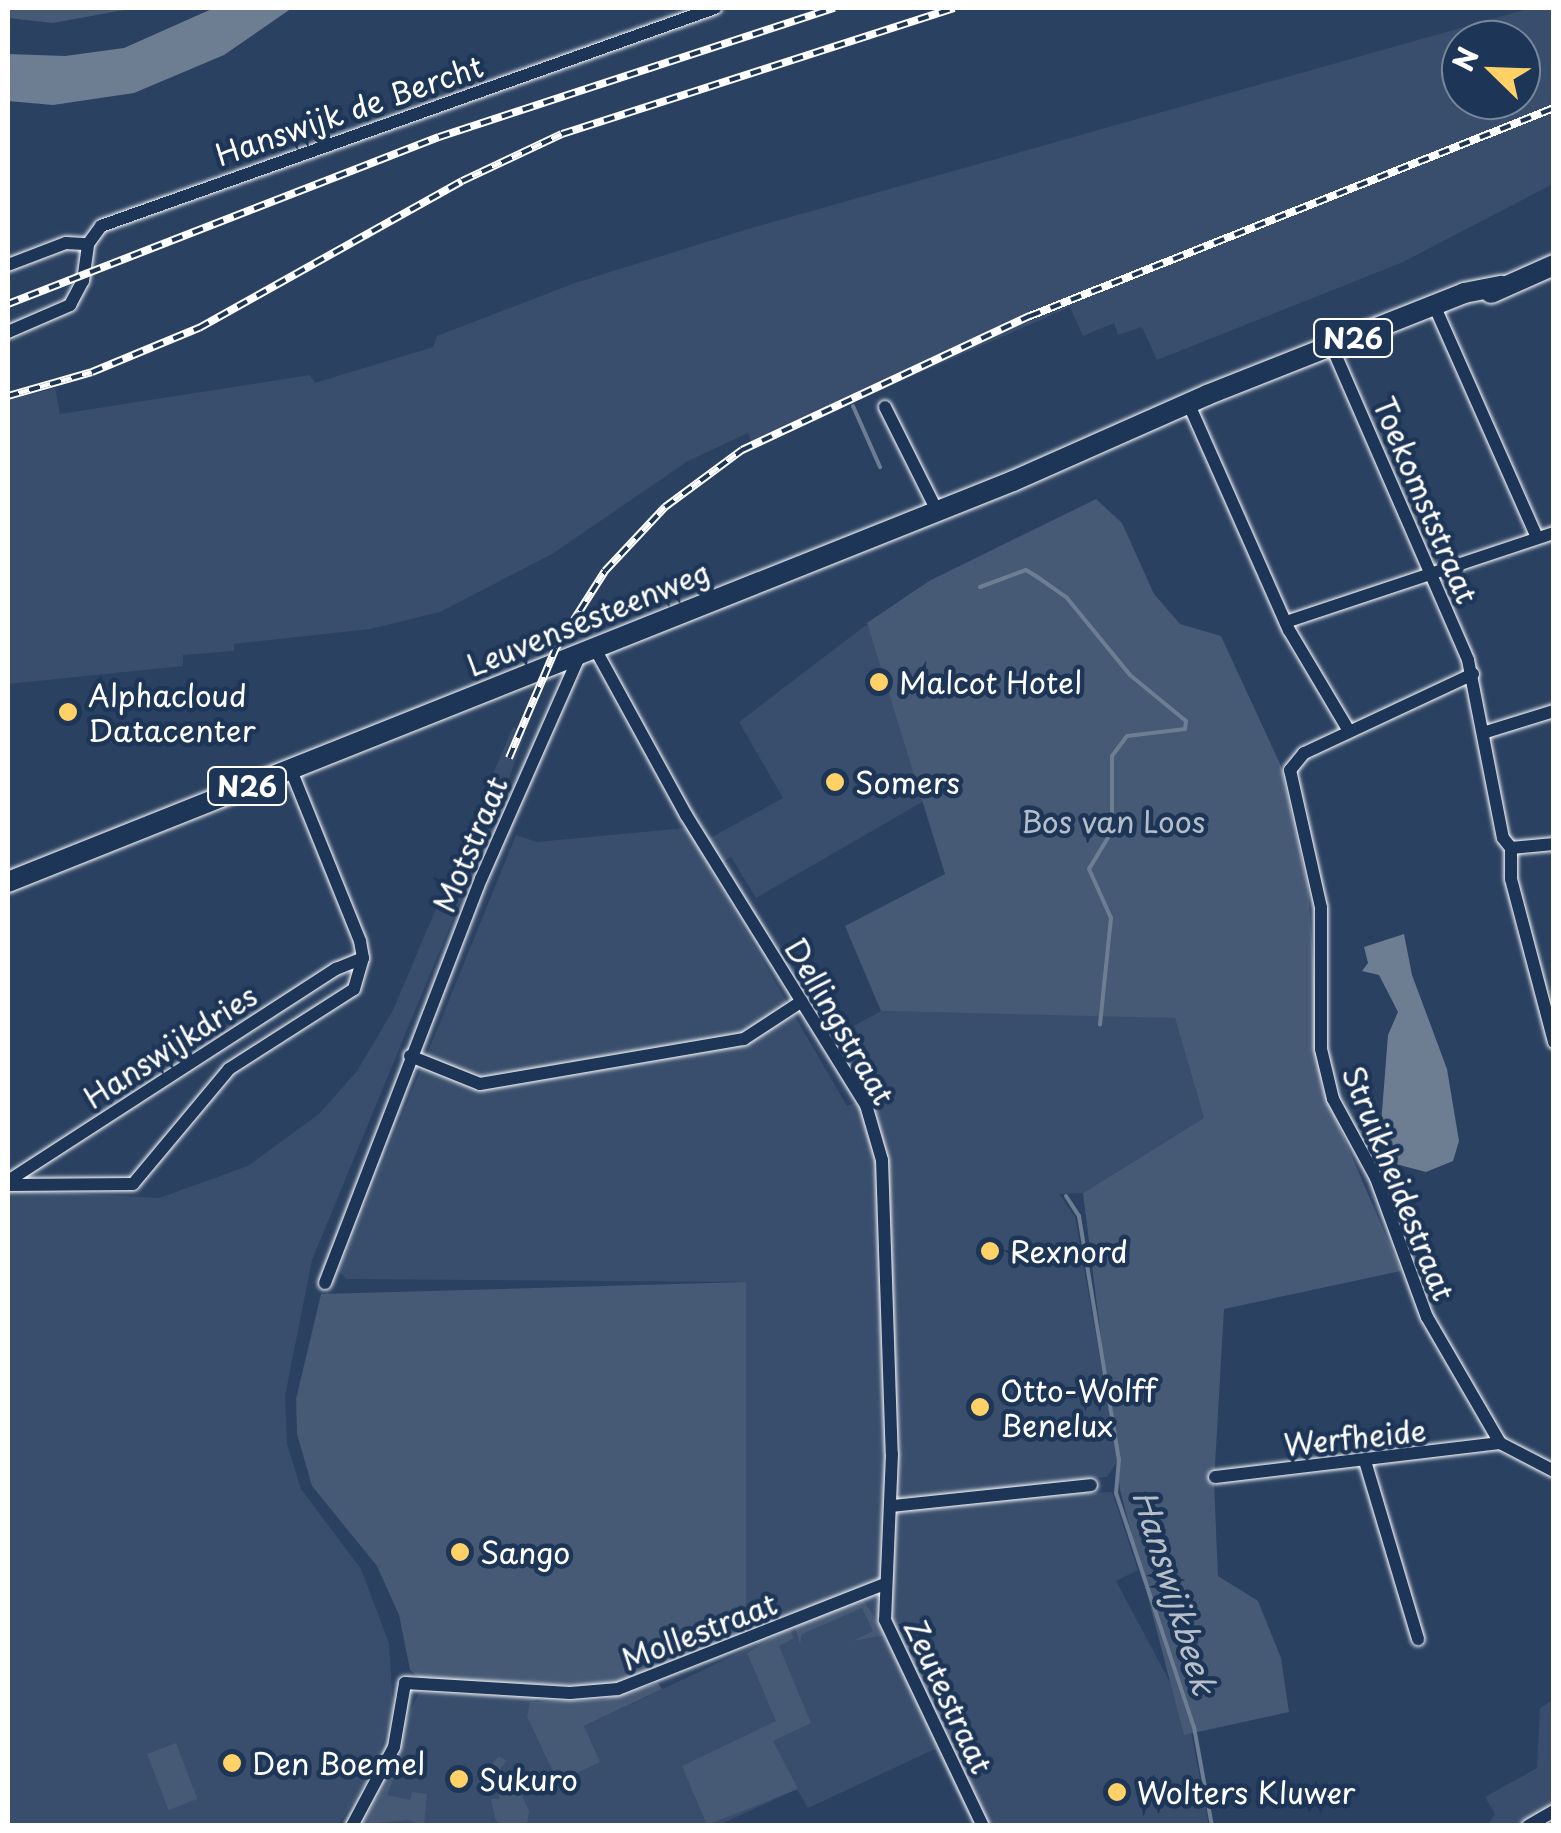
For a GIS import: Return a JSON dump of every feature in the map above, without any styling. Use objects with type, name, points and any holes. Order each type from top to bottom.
[{"type":"main road","name":"Leuvensesteenweg","points":[[8,882],[1190,407],[1554,265]]},
{"type":"street","name":"Hanswijk de Bercht","points":[[8,265],[66,242],[88,244],[101,226],[170,200],[715,8]]},
{"type":"street","points":[[8,332],[70,305],[83,281],[88,244]]},
{"type":"street","points":[[1436,310],[1537,538]]},
{"type":"street","name":"Toekomststraat","points":[[1333,351],[1473,674],[1503,838],[1511,848],[1511,879],[1554,1042]]},
{"type":"street","points":[[885,406],[937,511]]},
{"type":"street","points":[[1190,407],[1286,622],[1349,732],[1473,674]]},
{"type":"street","points":[[1286,622],[1554,533]]},
{"type":"street","name":"Dellingstraat","points":[[588,650],[866,1105],[882,1160],[892,1506],[884,1584]]},
{"type":"street","name":"Motstraat","points":[[324,1283],[410,1056],[588,650]]},
{"type":"street","points":[[1486,732],[1554,711]]},
{"type":"street","name":"Struikheidestraat","points":[[1349,732],[1304,753],[1290,770],[1321,908],[1327,1081],[1376,1178],[1427,1318],[1500,1442]]},
{"type":"street","points":[[290,770],[363,958]]},
{"type":"street","points":[[1511,848],[1554,844]]},
{"type":"street","name":"Hanswijkdries","points":[[8,1183],[336,970],[363,958]]},
{"type":"street","name":"Hanswijkdries","points":[[8,1183],[133,1184],[229,1069],[354,988],[363,958]]},
{"type":"street","points":[[410,1056],[480,1084],[744,1040],[802,1001]]},
{"type":"street","points":[[1500,1442],[1554,1471]]},
{"type":"street","name":"Werfheide","points":[[1215,1477],[1500,1442]]},
{"type":"street","points":[[1364,1461],[1418,1639]]},
{"type":"street","points":[[892,1506],[1091,1486]]},
{"type":"street","name":"Mollestraat","points":[[352,1826],[394,1748],[405,1683],[570,1694],[618,1690],[884,1584]]},
{"type":"street","name":"Zeutestraat","points":[[884,1584],[885,1620],[983,1826]]},
{"type":"street","points":[[1528,1826],[1554,1811]]},
{"type":"shaded area","points":[[214,8],[292,8],[224,55],[134,93],[53,105],[8,101],[8,54],[65,56],[124,48]]},
{"type":"shaded area","points":[[1531,8],[1553,8],[1553,184],[1403,262],[1157,360],[1142,327],[1118,335],[1114,323],[1083,336],[1070,307],[753,446],[748,433],[688,461],[552,554],[440,612],[370,629],[234,644],[234,651],[183,655],[183,666],[8,684],[8,400],[55,388],[60,414],[310,375],[315,383],[433,347],[437,336],[575,283],[748,229],[1441,33],[1441,120],[1541,120],[1541,20],[1488,20]]},
{"type":"shaded area","points":[[866,625],[925,653],[936,794],[756,898],[731,857],[710,870],[847,1106],[866,1100],[832,1038],[881,1011],[1175,1017],[1204,1118],[1083,1193],[1059,1194],[1075,1217],[1118,1460],[1107,1477],[1066,1480],[1070,1494],[1112,1492],[1138,1570],[1116,1581],[1188,1716],[1209,1825],[973,1825],[935,1749],[808,1808],[797,1789],[719,1825],[356,1825],[419,1693],[537,1697],[527,1717],[558,1781],[584,1726],[758,1644],[746,1634],[746,1282],[346,1279],[339,1271],[516,835],[537,842],[685,828],[712,837],[783,798],[739,722]]},
{"type":"shaded area","points":[[513,727],[526,732],[492,824],[312,1260],[285,1396],[287,1444],[301,1489],[361,1569],[389,1643],[393,1710],[374,1770],[338,1825],[8,1825],[8,1190],[159,1198],[248,1166],[319,1114],[357,1071],[393,1010]]},
{"type":"shaded area","points":[[1404,934],[1412,975],[1447,1069],[1459,1141],[1453,1161],[1426,1172],[1392,1163],[1380,1137],[1388,1035],[1398,1012],[1379,975],[1362,971],[1368,963],[1364,947]]},
{"type":"shaded area","points":[[1553,1700],[1553,1803],[1517,1825],[1488,1825],[1495,1814],[1485,1797],[1537,1768],[1540,1708]]},
{"type":"green space","points":[[8,8],[135,8],[53,23],[8,18]]},
{"type":"green space","name":"Bos van Loos","points":[[1096,499],[1122,523],[1154,594],[1180,624],[1221,636],[1281,766],[1308,888],[1322,1087],[1401,1271],[1224,1309],[1214,1483],[1218,1576],[1258,1601],[1281,1658],[1289,1712],[1184,1735],[1120,1490],[1083,1193],[1204,1118],[1175,1018],[881,1011],[845,926],[945,874],[867,623],[929,581]]},
{"type":"green space","points":[[746,1282],[746,1634],[606,1687],[421,1679],[410,1670],[399,1615],[377,1566],[312,1486],[297,1434],[296,1399],[321,1294]]},
{"type":"green space","points":[[862,1598],[886,1635],[853,1641],[873,1631],[862,1608],[802,1634],[800,1644],[795,1627]]},
{"type":"green space","points":[[789,1628],[794,1638],[779,1646],[811,1723],[773,1741],[798,1789],[707,1825],[682,1766],[776,1721],[747,1653]]},
{"type":"green space","points":[[658,1683],[662,1689],[584,1726],[600,1762],[558,1782],[527,1717],[530,1702],[603,1700]]},
{"type":"green space","points":[[176,1743],[198,1799],[169,1810],[147,1754]]},
{"type":"green space","points":[[499,1756],[507,1761],[500,1769],[489,1767]]},
{"type":"green space","points":[[403,1757],[387,1795],[410,1800],[412,1792],[427,1794],[424,1825],[407,1820],[361,1825]]},
{"type":"green space","points":[[500,1769],[512,1795],[520,1792],[529,1811],[527,1825],[500,1825],[495,1819],[491,1799],[499,1799]]},
{"type":"waterway","name":"Hanswijkbeek","points":[[853,406],[880,467]]},
{"type":"waterway","name":"Hanswijkbeek","points":[[980,587],[1026,570],[1036,576],[1067,598],[1130,675],[1186,721],[1185,729],[1127,736],[1112,756],[1112,831],[1089,869],[1111,918],[1100,1024]]},
{"type":"waterway","name":"Hanswijkbeek","points":[[1066,1196],[1079,1216],[1119,1459],[1116,1493],[1194,1727],[1212,1826]]},
{"type":"railway","points":[[8,304],[439,137],[834,8]]},
{"type":"railway","points":[[8,396],[92,372],[199,328],[462,181],[562,134],[954,8]]},
{"type":"railway","points":[[509,758],[556,648],[605,571],[665,507],[742,450],[1030,316],[1554,108]]},
{"type":"place","name":"Malcot Hotel","points":[[879,682]]},
{"type":"place","name":"Alphacloud Datacenter","points":[[68,712]]},
{"type":"place","name":"Somers","points":[[835,782]]},
{"type":"place","name":"Rexnord","points":[[990,1251]]},
{"type":"place","name":"Otto-Wolff Benelux","points":[[980,1407]]},
{"type":"place","name":"Sango","points":[[460,1552]]},
{"type":"place","name":"Den Boemel","points":[[232,1763]]},
{"type":"place","name":"Sukuro","points":[[459,1779]]},
{"type":"place","name":"Wolters Kluwer","points":[[1117,1792]]}]
